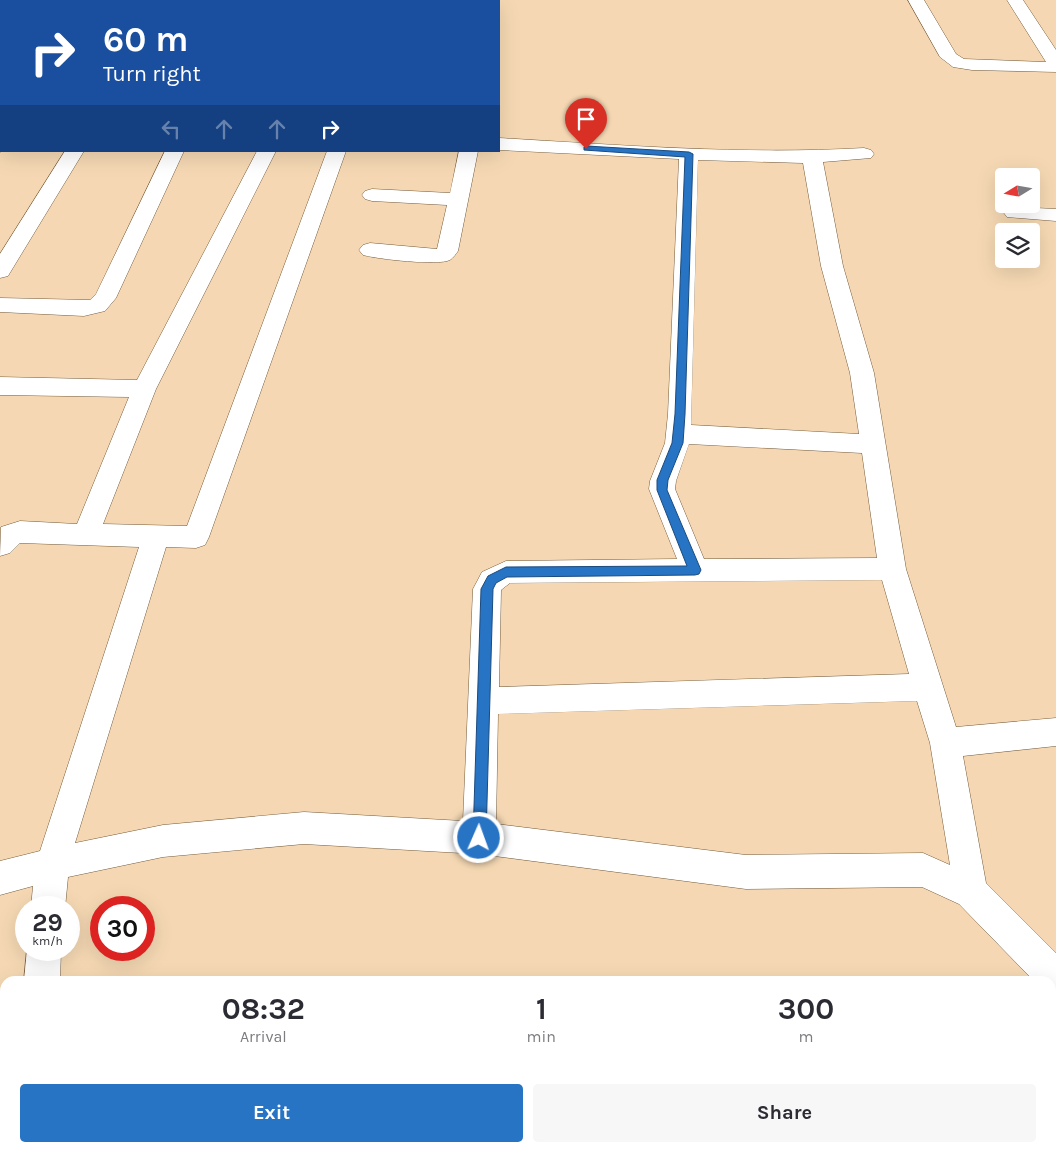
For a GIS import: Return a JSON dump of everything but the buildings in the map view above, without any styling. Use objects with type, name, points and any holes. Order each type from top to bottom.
[{"type":"street","points":[[916,0],[949,56],[959,63],[1056,67]]},
{"type":"street","points":[[1015,0],[1056,63]]},
{"type":"street","points":[[500,144],[689,154],[812,156],[864,154]]},
{"type":"street","points":[[0,272],[74,152]]},
{"type":"street","points":[[0,305],[84,308],[98,306],[105,298],[176,152]]},
{"type":"street","points":[[86,535],[144,389],[266,152]]},
{"type":"street","points":[[0,545],[10,535],[20,532],[196,537],[337,152]]},
{"type":"street","points":[[370,250],[435,256],[447,251],[469,152]]},
{"type":"street","points":[[689,154],[678,434],[677,443],[663,480],[662,490],[695,570]]},
{"type":"street","points":[[812,156],[832,266],[862,373],[892,569],[945,742],[971,892]]},
{"type":"street","points":[[372,195],[458,200]]},
{"type":"street","points":[[1014,213],[1056,215]]},
{"type":"street","points":[[0,386],[144,389]]},
{"type":"street","points":[[678,434],[873,444]]},
{"type":"street","points":[[49,896],[52,864],[156,536]]},
{"type":"street","points":[[479,838],[487,589],[492,580],[506,572],[892,569]]},
{"type":"street","points":[[484,701],[928,687]]},
{"type":"street","points":[[945,742],[1056,732]]},
{"type":"street","points":[[0,878],[52,864],[163,841],[304,828],[479,838],[746,872],[924,870],[971,892],[1054,976]]},
{"type":"street","points":[[42,976],[43,961]]},
{"type":"route","points":[[479,838],[487,589],[492,580],[506,572],[695,570],[662,490],[663,480],[677,443],[680,414],[689,154],[586,149]]}]
